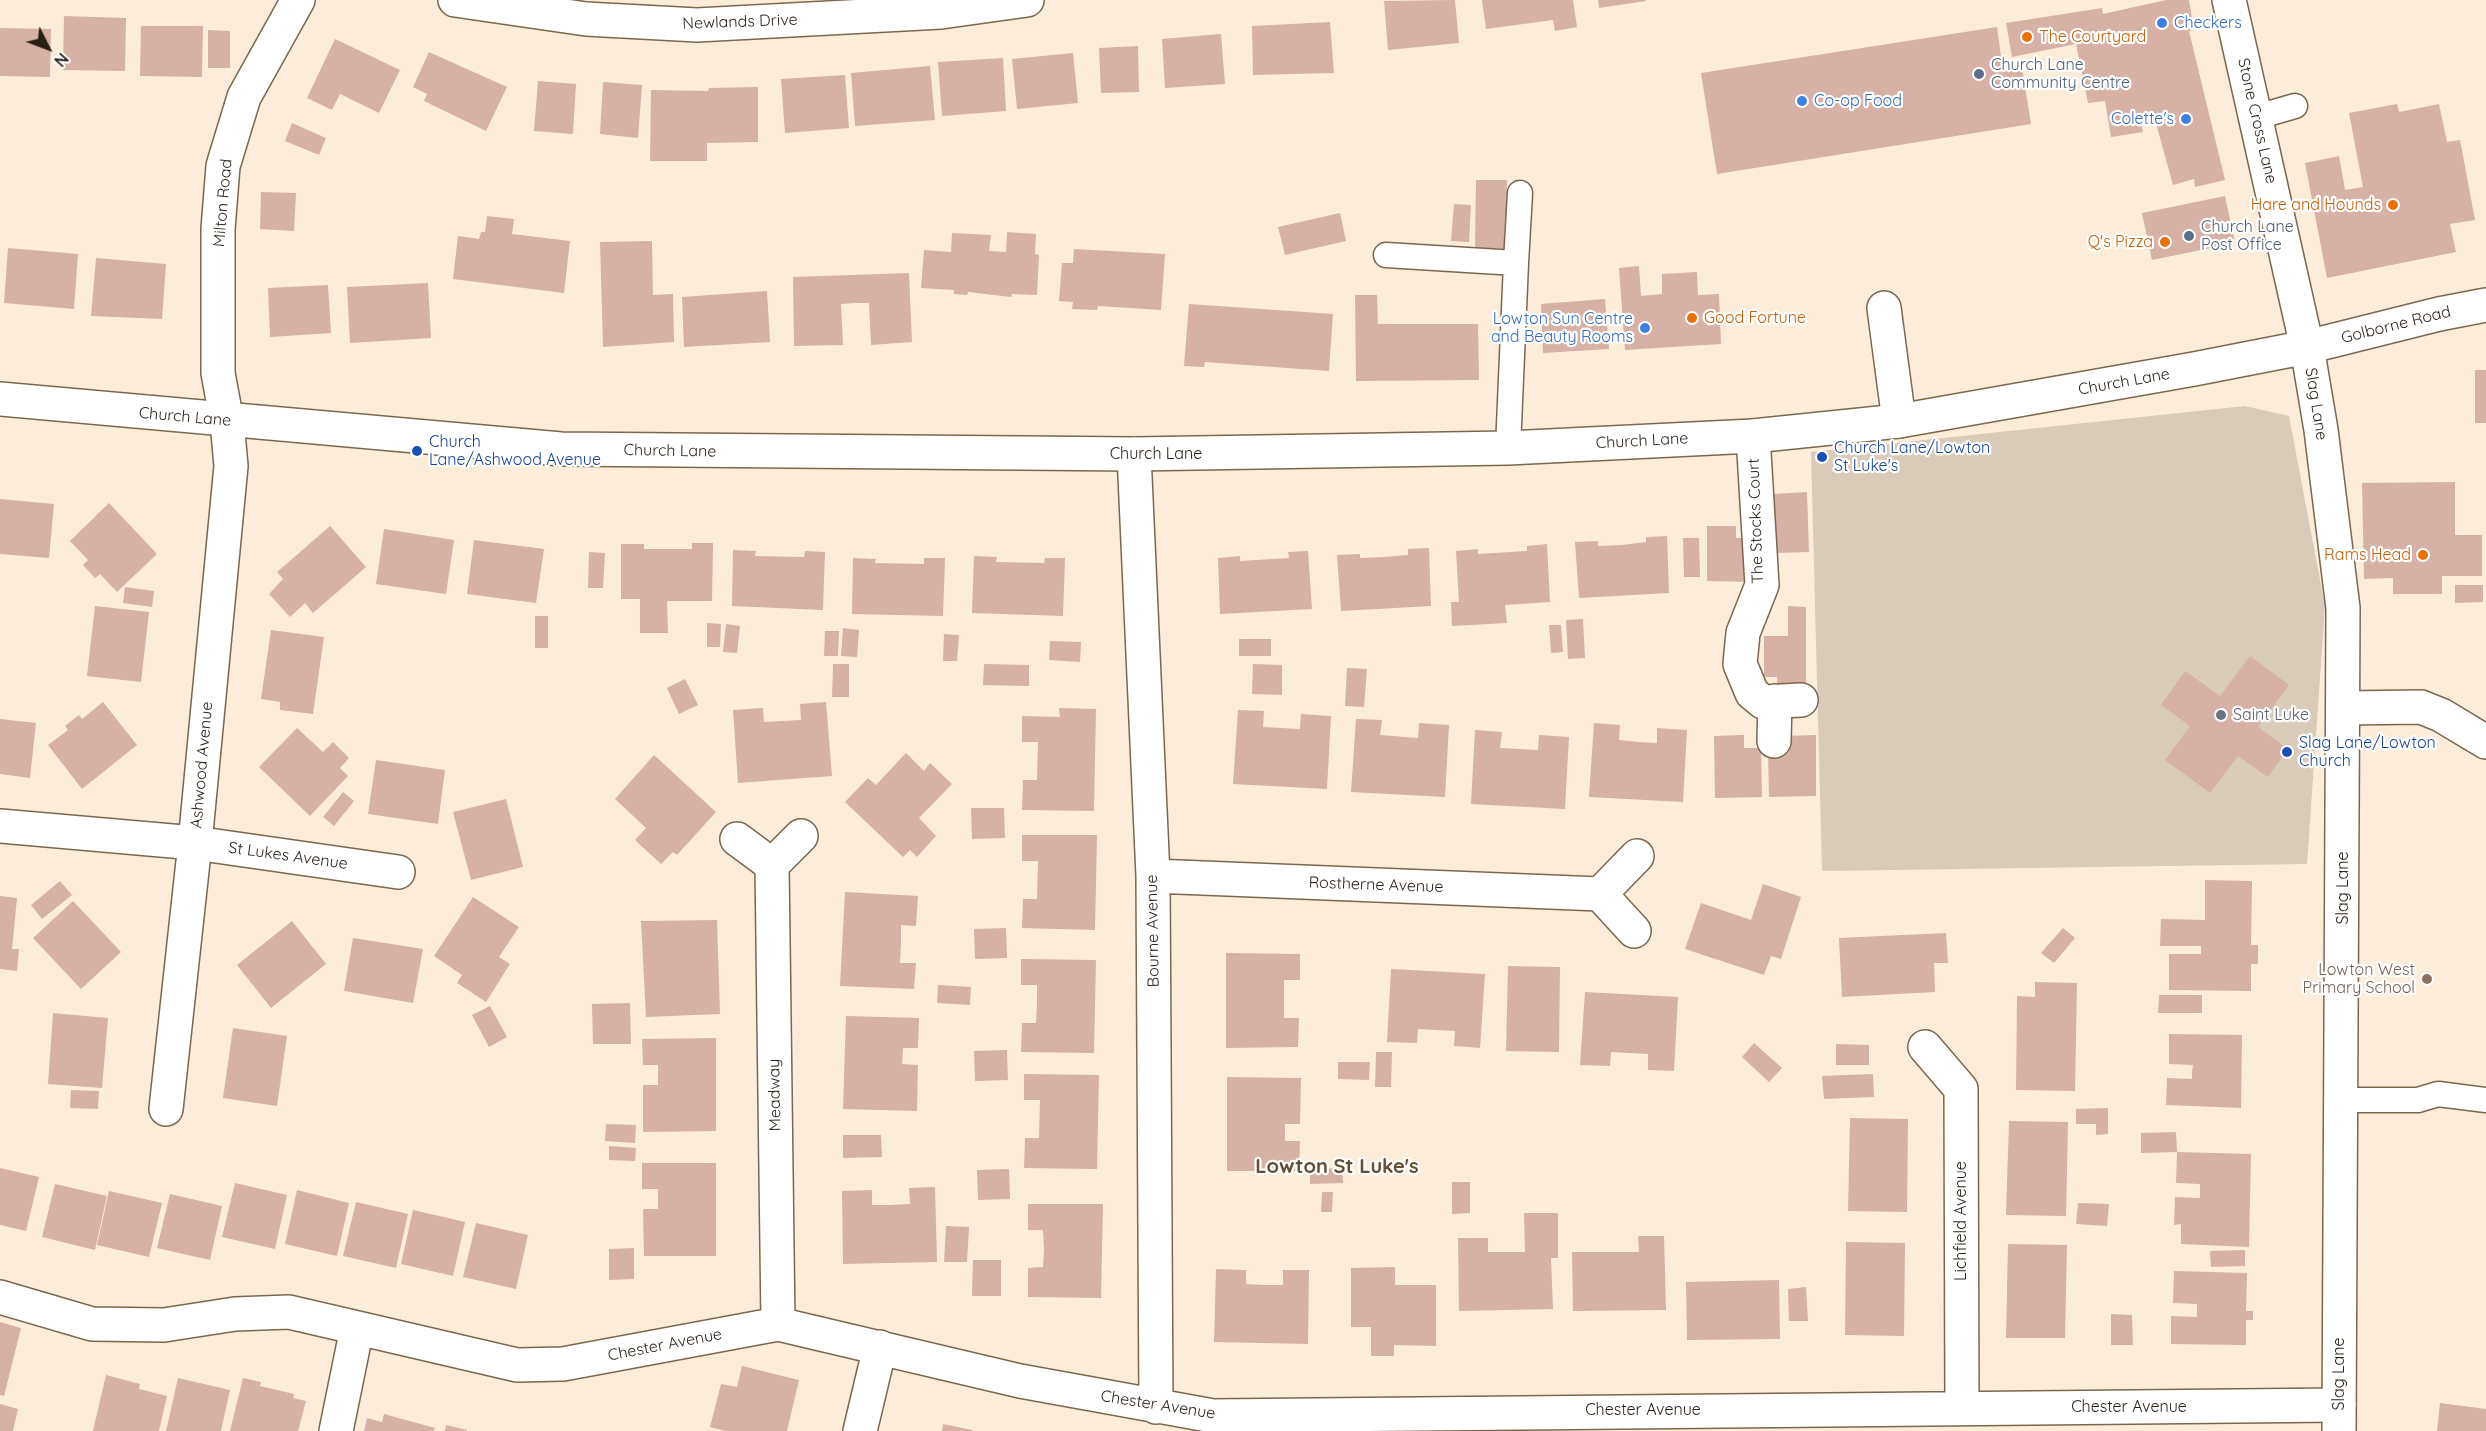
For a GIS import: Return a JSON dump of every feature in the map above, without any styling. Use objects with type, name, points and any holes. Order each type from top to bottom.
[{"type":"street","name":"Milton Road","points":[[227,422],[218,374],[218,229],[224,166],[244,96],[298,0]]},
{"type":"street","name":"Newlands Drive","points":[[454,0],[586,19],[696,25],[941,12],[1027,0]]},
{"type":"street","name":"Stone Cross Lane","points":[[2229,0],[2307,347]]},
{"type":"street","name":"Golborne Road","points":[[2307,347],[2486,305]]},
{"type":"street","points":[[1884,308],[1899,421]]},
{"type":"street","name":"Church Lane","points":[[0,399],[227,422],[561,449],[1134,454],[1508,448],[1753,436],[1899,421],[2307,347]]},
{"type":"street","name":"Slag Lane","points":[[2307,347],[2321,430],[2343,608],[2339,1418]]},
{"type":"street","name":"Ashwood Avenue","points":[[165,1108],[195,843],[231,466],[227,422]]},
{"type":"street","name":"The Stocks Court","points":[[1753,436],[1762,585],[1743,633],[1740,664],[1752,693],[1763,702],[1788,700],[1774,741]]},
{"type":"street","name":"Bourne Avenue","points":[[1134,454],[1153,876],[1156,1407]]},
{"type":"street","points":[[2344,708],[2421,707],[2441,715],[2486,742]]},
{"type":"street","name":"St Lukes Avenue","points":[[0,826],[195,843],[398,872]]},
{"type":"street","points":[[737,839],[772,865],[801,836]]},
{"type":"street","points":[[1634,932],[1600,894],[1637,856]]},
{"type":"street","name":"Meadway","points":[[772,865],[778,1324]]},
{"type":"street","name":"Rostherne Avenue","points":[[1153,876],[1600,894]]},
{"type":"street","name":"Lichfield Avenue","points":[[1925,1047],[1961,1089],[1947,1416]]},
{"type":"street","name":"Chester Avenue","points":[[0,1298],[92,1324],[164,1325],[235,1314],[289,1312],[517,1365],[563,1364],[778,1324],[1020,1381],[1213,1416],[2339,1418]]},
{"type":"street","points":[[336,1431],[357,1328]]},
{"type":"street","points":[[860,1431],[880,1347]]},
{"type":"lane","points":[[2257,117],[2295,106]]},
{"type":"lane","points":[[1508,448],[1520,193]]},
{"type":"lane","points":[[1386,255],[1516,263]]},
{"type":"lane","points":[[2342,1100],[2418,1100],[2438,1094],[2486,1100]]},
{"type":"shaded area","points":[[2245,406],[2289,416],[2325,606],[2307,864],[1822,871],[1811,452]]},
{"type":"building","points":[[1455,0],[1459,43],[1388,50],[1384,1]]},
{"type":"building","points":[[1482,0],[1573,0],[1577,27],[1555,31],[1553,20],[1486,29]]},
{"type":"building","points":[[1598,0],[1646,0],[1646,1],[1599,8]]},
{"type":"building","points":[[2166,0],[2189,0],[2194,30],[2189,31],[2225,180],[2195,187],[2194,179],[2173,185],[2154,116],[2140,120],[2143,132],[2111,137],[2105,101],[2088,103],[2076,44],[2012,57],[2006,23],[2102,8],[2103,14]]},
{"type":"building","points":[[64,16],[126,18],[125,71],[63,70]]},
{"type":"building","points":[[1330,22],[1334,73],[1253,75],[1252,26]]},
{"type":"building","points":[[141,26],[203,26],[202,77],[140,76]]},
{"type":"building","points":[[1997,27],[2002,64],[2021,61],[2031,124],[1717,174],[1701,73]]},
{"type":"building","points":[[0,28],[51,29],[50,77],[0,76]]},
{"type":"building","points":[[208,30],[230,31],[230,68],[208,68]]},
{"type":"building","points":[[1221,34],[1225,84],[1165,88],[1162,39]]},
{"type":"building","points":[[335,39],[400,70],[379,113],[340,94],[332,110],[307,98]]},
{"type":"building","points":[[1138,46],[1139,92],[1101,93],[1099,48]]},
{"type":"building","points":[[429,52],[507,87],[486,131],[424,101],[427,94],[413,87]]},
{"type":"building","points":[[1073,53],[1078,103],[1017,109],[1012,59]]},
{"type":"building","points":[[1003,58],[1006,111],[942,116],[938,62]]},
{"type":"building","points":[[930,66],[935,120],[855,126],[851,73]]},
{"type":"building","points":[[845,75],[849,128],[785,133],[781,79]]},
{"type":"building","points":[[538,81],[576,84],[573,134],[534,131]]},
{"type":"building","points":[[603,82],[642,85],[638,138],[600,134]]},
{"type":"building","points":[[758,87],[758,142],[707,143],[707,161],[650,161],[651,90],[708,91],[709,88]]},
{"type":"building","name":"Hare and Hounds","points":[[2397,104],[2399,112],[2439,104],[2447,142],[2460,140],[2475,220],[2450,224],[2456,252],[2327,278],[2305,163],[2339,156],[2345,190],[2363,187],[2349,113]]},
{"type":"building","points":[[292,123],[326,138],[319,155],[285,141]]},
{"type":"building","points":[[1476,180],[1507,180],[1506,249],[1475,248]]},
{"type":"building","points":[[261,192],[296,193],[294,231],[260,229]]},
{"type":"building","points":[[2225,196],[2235,243],[2152,260],[2142,213]]},
{"type":"building","points":[[1454,204],[1471,205],[1469,242],[1451,241]]},
{"type":"building","points":[[1340,213],[1346,241],[1285,255],[1278,227]]},
{"type":"building","points":[[487,216],[514,219],[512,234],[570,241],[564,293],[453,279],[458,236],[479,239],[481,232],[485,232]]},
{"type":"building","points":[[1007,232],[1036,234],[1035,254],[1039,255],[1037,295],[1012,294],[1011,297],[968,292],[967,295],[954,294],[954,290],[921,288],[924,250],[951,252],[952,233],[991,235],[989,251],[1006,252]]},
{"type":"building","points":[[652,241],[653,295],[673,294],[674,342],[603,347],[600,242]]},
{"type":"building","points":[[8,248],[78,254],[74,309],[4,303]]},
{"type":"building","points":[[1074,249],[1165,254],[1161,310],[1098,306],[1097,310],[1072,309],[1073,302],[1059,301],[1062,263],[1073,263]]},
{"type":"building","points":[[96,258],[166,264],[162,319],[91,316]]},
{"type":"building","points":[[1639,266],[1641,296],[1662,294],[1662,274],[1697,272],[1698,295],[1719,294],[1721,344],[1625,350],[1619,268]]},
{"type":"building","points":[[909,273],[912,342],[871,345],[869,303],[855,303],[841,304],[843,345],[794,346],[793,277]]},
{"type":"building","points":[[428,283],[431,338],[350,343],[347,287]]},
{"type":"building","points":[[328,285],[331,333],[270,337],[268,288]]},
{"type":"building","points":[[767,291],[770,342],[684,347],[682,297]]},
{"type":"building","points":[[1355,295],[1377,295],[1378,324],[1478,324],[1479,380],[1356,381]]},
{"type":"building","points":[[1605,299],[1609,349],[1543,353],[1541,304]]},
{"type":"building","points":[[1189,304],[1333,314],[1329,371],[1205,362],[1204,367],[1184,366]]},
{"type":"building","points":[[2475,370],[2486,370],[2486,423],[2475,423]]},
{"type":"building","name":"Rams Head","points":[[2455,482],[2455,535],[2482,535],[2482,576],[2442,576],[2442,594],[2393,594],[2393,578],[2364,579],[2362,483]]},
{"type":"building","points":[[1807,492],[1809,552],[1776,553],[1773,494]]},
{"type":"building","points":[[0,499],[54,504],[49,558],[0,554]]},
{"type":"building","points":[[109,503],[157,554],[117,592],[100,574],[95,578],[83,565],[88,560],[70,541]]},
{"type":"building","points":[[330,526],[366,567],[313,613],[305,603],[290,617],[269,594],[283,579],[277,572]]},
{"type":"building","points":[[1707,526],[1736,526],[1736,538],[1752,538],[1752,582],[1707,581]]},
{"type":"building","points":[[384,529],[454,540],[446,594],[376,584]]},
{"type":"building","points":[[1667,536],[1669,593],[1579,598],[1575,542],[1598,541],[1598,546],[1622,545],[1646,542],[1646,537]]},
{"type":"building","points":[[1683,538],[1699,538],[1700,577],[1684,577]]},
{"type":"building","points":[[474,540],[544,549],[536,603],[467,594]]},
{"type":"building","points":[[692,543],[713,543],[712,601],[667,601],[668,633],[640,633],[640,599],[621,599],[621,544],[644,544],[644,549],[692,549]]},
{"type":"building","points":[[1547,544],[1550,602],[1505,605],[1507,623],[1452,626],[1451,602],[1459,602],[1456,551],[1478,549],[1478,554],[1527,551],[1527,546]]},
{"type":"building","points":[[1429,548],[1431,606],[1341,611],[1337,555],[1360,554],[1360,558],[1384,557],[1408,555],[1408,549]]},
{"type":"building","points":[[733,550],[756,551],[755,556],[804,557],[805,551],[825,552],[823,610],[732,606]]},
{"type":"building","points":[[1308,551],[1312,609],[1220,614],[1218,558],[1240,556],[1240,561],[1289,558],[1288,552]]},
{"type":"building","points":[[589,552],[605,553],[603,588],[588,588]]},
{"type":"building","points":[[974,556],[997,557],[996,562],[1044,563],[1045,558],[1065,558],[1063,616],[972,613]]},
{"type":"building","points":[[853,558],[876,559],[875,563],[924,564],[924,558],[945,558],[943,616],[852,614]]},
{"type":"building","points":[[2455,585],[2483,585],[2483,602],[2455,603]]},
{"type":"building","points":[[125,587],[154,591],[152,607],[123,603]]},
{"type":"building","points":[[95,606],[149,612],[141,682],[87,676]]},
{"type":"building","points":[[1788,606],[1806,607],[1806,694],[1777,694],[1777,677],[1764,677],[1764,636],[1788,636]]},
{"type":"building","points":[[535,616],[548,616],[548,648],[535,648]]},
{"type":"building","points":[[1583,619],[1585,658],[1568,659],[1566,620]]},
{"type":"building","points":[[707,623],[721,624],[720,647],[707,647]]},
{"type":"building","points":[[726,624],[740,626],[737,653],[723,652]]},
{"type":"building","points":[[1549,625],[1561,625],[1563,652],[1551,653]]},
{"type":"building","points":[[843,628],[859,630],[857,657],[841,656]]},
{"type":"building","points":[[271,630],[324,637],[313,714],[280,710],[280,702],[261,699]]},
{"type":"building","points":[[825,631],[839,631],[838,656],[824,656]]},
{"type":"building","points":[[944,634],[959,635],[957,661],[943,661]]},
{"type":"building","points":[[1239,639],[1271,639],[1271,656],[1239,656]]},
{"type":"building","points":[[1050,641],[1081,642],[1080,662],[1049,660]]},
{"type":"building","name":"Saint Luke","points":[[2250,656],[2289,685],[2258,727],[2288,749],[2268,777],[2238,756],[2210,793],[2165,760],[2190,726],[2161,705],[2185,671],[2220,696]]},
{"type":"building","points":[[833,664],[849,664],[849,697],[832,697]]},
{"type":"building","points":[[984,664],[1029,665],[1029,686],[983,685]]},
{"type":"building","points":[[1253,664],[1282,665],[1282,695],[1252,694]]},
{"type":"building","points":[[1347,668],[1367,669],[1364,707],[1345,706]]},
{"type":"building","points":[[685,679],[698,705],[679,714],[667,688]]},
{"type":"building","points":[[103,702],[137,745],[82,789],[48,745],[68,730],[65,726],[79,715],[82,719]]},
{"type":"building","points":[[826,702],[832,776],[738,783],[733,710],[763,708],[764,722],[801,720],[800,704]]},
{"type":"building","points":[[1059,708],[1096,709],[1094,811],[1022,810],[1023,780],[1037,780],[1038,742],[1022,742],[1022,716],[1060,717]]},
{"type":"building","points":[[1238,710],[1264,711],[1263,727],[1300,729],[1301,714],[1331,716],[1327,789],[1233,784]]},
{"type":"building","points":[[0,719],[36,723],[30,778],[0,774]]},
{"type":"building","points":[[1356,719],[1382,720],[1380,735],[1418,738],[1419,723],[1449,725],[1445,797],[1351,792]]},
{"type":"building","points":[[1594,723],[1620,725],[1619,740],[1639,742],[1657,743],[1657,728],[1687,730],[1683,802],[1589,797]]},
{"type":"building","points":[[297,728],[323,752],[333,742],[349,758],[340,768],[348,776],[310,816],[259,767]]},
{"type":"building","points":[[1475,730],[1502,732],[1500,748],[1538,750],[1539,735],[1569,737],[1565,809],[1471,804]]},
{"type":"building","points":[[1744,735],[1744,748],[1761,748],[1762,797],[1715,798],[1714,736]]},
{"type":"building","points":[[1816,735],[1816,796],[1769,797],[1768,754],[1787,754],[1786,736]]},
{"type":"building","points":[[906,753],[924,771],[930,763],[952,784],[919,818],[936,836],[917,857],[910,850],[903,857],[845,802],[868,778],[876,785]]},
{"type":"building","points":[[654,755],[716,812],[677,855],[673,852],[661,864],[635,840],[646,828],[615,799]]},
{"type":"building","points":[[376,760],[445,770],[438,824],[368,814]]},
{"type":"building","points":[[343,792],[354,801],[334,826],[323,817]]},
{"type":"building","points":[[506,799],[523,867],[471,880],[453,812]]},
{"type":"building","points":[[971,808],[1004,808],[1005,838],[972,839]]},
{"type":"building","points":[[1022,835],[1097,835],[1095,930],[1022,928],[1023,899],[1037,899],[1038,861],[1022,861]]},
{"type":"building","points":[[2205,880],[2252,881],[2251,945],[2258,945],[2258,964],[2251,964],[2251,991],[2169,990],[2169,954],[2201,954],[2201,946],[2160,946],[2161,919],[2205,920]]},
{"type":"building","points":[[60,881],[72,895],[42,919],[31,905]]},
{"type":"building","points":[[1763,884],[1801,897],[1781,959],[1771,956],[1764,975],[1685,949],[1701,903],[1751,920]]},
{"type":"building","points":[[845,892],[918,896],[916,926],[901,925],[900,963],[916,963],[914,989],[840,986]]},
{"type":"building","points":[[0,896],[17,898],[12,949],[19,949],[17,971],[0,969]]},
{"type":"building","points":[[473,897],[519,927],[499,957],[510,964],[486,1002],[457,983],[462,975],[434,956]]},
{"type":"building","points":[[73,901],[121,952],[81,989],[33,938]]},
{"type":"building","points":[[717,920],[720,1014],[646,1017],[641,921]]},
{"type":"building","points":[[292,921],[326,964],[271,1008],[237,965]]},
{"type":"building","points":[[1006,928],[1007,958],[975,959],[974,929]]},
{"type":"building","points":[[2063,928],[2075,938],[2054,963],[2041,953]]},
{"type":"building","points":[[1946,933],[1948,963],[1934,963],[1935,992],[1842,997],[1839,938]]},
{"type":"building","points":[[353,938],[423,949],[413,1003],[344,991]]},
{"type":"building","points":[[1226,953],[1300,954],[1300,980],[1284,980],[1284,1018],[1299,1018],[1298,1047],[1226,1048]]},
{"type":"building","points":[[1021,959],[1096,960],[1094,1053],[1021,1052],[1022,1023],[1036,1023],[1037,985],[1021,985]]},
{"type":"building","points":[[1508,966],[1560,967],[1559,1052],[1506,1051]]},
{"type":"building","points":[[1391,969],[1485,974],[1480,1048],[1454,1046],[1455,1031],[1418,1029],[1417,1043],[1387,1042]]},
{"type":"building","points":[[2035,982],[2077,983],[2075,1091],[2016,1090],[2017,996],[2035,997]]},
{"type":"building","points":[[938,985],[971,987],[970,1005],[937,1003]]},
{"type":"building","points":[[1585,992],[1678,997],[1674,1071],[1648,1070],[1648,1054],[1611,1052],[1610,1066],[1580,1065]]},
{"type":"building","points":[[2159,995],[2202,995],[2202,1013],[2158,1013]]},
{"type":"building","points":[[630,1003],[631,1044],[593,1044],[592,1004]]},
{"type":"building","points":[[490,1006],[507,1037],[489,1047],[472,1015]]},
{"type":"building","points":[[53,1013],[108,1018],[102,1088],[48,1084]]},
{"type":"building","points":[[846,1016],[919,1018],[918,1048],[903,1048],[902,1064],[918,1065],[917,1111],[843,1109]]},
{"type":"building","points":[[233,1028],[287,1036],[277,1106],[223,1098]]},
{"type":"building","points":[[2169,1034],[2242,1035],[2241,1108],[2166,1105],[2167,1078],[2192,1079],[2193,1065],[2169,1064]]},
{"type":"building","points":[[716,1038],[716,1131],[643,1132],[643,1085],[658,1085],[658,1065],[643,1065],[642,1039]]},
{"type":"building","points":[[1754,1043],[1782,1068],[1769,1082],[1742,1057]]},
{"type":"building","points":[[1836,1044],[1869,1045],[1869,1065],[1836,1065]]},
{"type":"building","points":[[1007,1050],[1008,1080],[975,1081],[974,1051]]},
{"type":"building","points":[[1376,1052],[1392,1052],[1391,1087],[1375,1087]]},
{"type":"building","points":[[1338,1062],[1370,1062],[1369,1080],[1338,1079]]},
{"type":"building","points":[[1024,1074],[1099,1075],[1097,1169],[1024,1168],[1025,1138],[1039,1138],[1040,1100],[1024,1100]]},
{"type":"building","points":[[1873,1074],[1874,1097],[1824,1099],[1822,1076]]},
{"type":"building","points":[[1227,1077],[1301,1078],[1300,1124],[1285,1124],[1285,1141],[1300,1141],[1299,1171],[1227,1171]]},
{"type":"building","points":[[71,1090],[99,1091],[98,1109],[70,1108]]},
{"type":"building","points":[[2108,1108],[2108,1134],[2096,1135],[2096,1124],[2076,1124],[2076,1109]]},
{"type":"building","points":[[1850,1118],[1908,1119],[1907,1212],[1848,1211]]},
{"type":"building","points":[[2009,1121],[2068,1122],[2066,1216],[2006,1215]]},
{"type":"building","points":[[606,1124],[636,1125],[635,1143],[605,1141]]},
{"type":"building","points":[[2176,1132],[2177,1152],[2141,1153],[2141,1133]]},
{"type":"building","points":[[843,1135],[881,1135],[882,1157],[843,1158]]},
{"type":"building","points":[[609,1146],[636,1148],[635,1161],[609,1160]]},
{"type":"building","points":[[2177,1152],[2251,1154],[2249,1247],[2181,1244],[2181,1224],[2174,1225],[2175,1197],[2200,1198],[2200,1184],[2176,1183]]},
{"type":"building","points":[[642,1163],[716,1163],[716,1256],[644,1256],[643,1209],[658,1209],[658,1189],[642,1189]]},
{"type":"building","points":[[0,1168],[39,1177],[26,1231],[0,1225]]},
{"type":"building","points":[[1342,1168],[1343,1183],[1310,1184],[1310,1169]]},
{"type":"building","points":[[1009,1169],[1010,1199],[978,1200],[977,1170]]},
{"type":"building","points":[[1452,1182],[1470,1182],[1470,1213],[1452,1214]]},
{"type":"building","points":[[235,1183],[287,1195],[275,1249],[222,1237]]},
{"type":"building","points":[[55,1184],[107,1196],[95,1250],[42,1237]]},
{"type":"building","points":[[935,1187],[937,1262],[843,1264],[842,1191],[872,1190],[872,1205],[890,1205],[910,1204],[909,1188]]},
{"type":"building","points":[[297,1190],[349,1203],[337,1256],[285,1244]]},
{"type":"building","points":[[109,1191],[162,1203],[149,1257],[97,1245]]},
{"type":"building","points":[[1322,1192],[1333,1192],[1332,1212],[1321,1212]]},
{"type":"building","points":[[170,1194],[222,1206],[210,1260],[157,1248]]},
{"type":"building","points":[[356,1202],[408,1214],[396,1268],[343,1256]]},
{"type":"building","points":[[2078,1203],[2109,1204],[2107,1226],[2076,1224]]},
{"type":"building","points":[[1028,1204],[1103,1204],[1101,1298],[1028,1297],[1028,1268],[1043,1267],[1044,1250],[1043,1230],[1028,1230]]},
{"type":"building","points":[[413,1210],[465,1222],[453,1276],[401,1264]]},
{"type":"building","points":[[1524,1213],[1558,1213],[1558,1258],[1551,1258],[1553,1309],[1459,1311],[1458,1238],[1488,1238],[1488,1252],[1525,1252]]},
{"type":"building","points":[[476,1223],[528,1235],[516,1289],[463,1277]]},
{"type":"building","points":[[946,1226],[969,1227],[967,1262],[944,1262]]},
{"type":"building","points":[[1638,1236],[1664,1236],[1666,1310],[1573,1311],[1572,1252],[1639,1252]]},
{"type":"building","points":[[1846,1242],[1905,1243],[1904,1336],[1845,1335]]},
{"type":"building","points":[[2008,1244],[2067,1245],[2065,1338],[2006,1338]]},
{"type":"building","points":[[634,1248],[634,1279],[609,1280],[609,1249]]},
{"type":"building","points":[[2245,1250],[2245,1266],[2211,1267],[2210,1251]]},
{"type":"building","points":[[973,1260],[1001,1260],[1001,1296],[972,1296]]},
{"type":"building","points":[[1395,1267],[1395,1285],[1436,1285],[1436,1346],[1394,1345],[1394,1356],[1371,1356],[1371,1327],[1351,1327],[1351,1268]]},
{"type":"building","points":[[1216,1269],[1246,1270],[1246,1284],[1263,1285],[1283,1285],[1283,1270],[1309,1270],[1308,1344],[1214,1342]]},
{"type":"building","points":[[2174,1271],[2247,1273],[2246,1311],[2253,1311],[2253,1320],[2246,1320],[2246,1345],[2171,1344],[2171,1316],[2197,1317],[2197,1304],[2173,1303]]},
{"type":"building","points":[[1779,1280],[1780,1339],[1687,1340],[1686,1282]]},
{"type":"building","points":[[1806,1287],[1808,1321],[1789,1321],[1788,1289]]},
{"type":"building","points":[[2111,1314],[2132,1315],[2133,1345],[2111,1345]]},
{"type":"building","points":[[0,1322],[21,1328],[4,1396],[0,1395]]},
{"type":"building","points":[[742,1366],[799,1380],[787,1431],[725,1431],[710,1427],[721,1384],[737,1387]]},
{"type":"building","points":[[106,1375],[140,1384],[139,1389],[167,1396],[159,1431],[93,1431]]},
{"type":"building","points":[[178,1378],[230,1390],[221,1431],[166,1431]]},
{"type":"building","points":[[243,1378],[261,1382],[260,1386],[294,1394],[293,1398],[306,1401],[298,1431],[230,1431]]},
{"type":"building","points":[[2440,1403],[2486,1409],[2486,1431],[2437,1431]]},
{"type":"building","points":[[0,1404],[18,1409],[13,1431],[0,1431]]},
{"type":"building","points":[[384,1414],[435,1428],[434,1431],[364,1431],[367,1418],[382,1422]]},
{"type":"building","points":[[943,1424],[972,1430],[972,1431],[942,1431]]},
{"type":"building","points":[[446,1425],[467,1430],[467,1431],[445,1431]]},
{"type":"place","name":"Checkers","points":[[2162,23]]},
{"type":"place","name":"The Courtyard","points":[[2027,37]]},
{"type":"place","name":"Church Lane Community Centre","points":[[1979,74]]},
{"type":"place","name":"Co-op Food","points":[[1802,101]]},
{"type":"place","name":"Colette's","points":[[2186,119]]},
{"type":"place","name":"Hare and Hounds","points":[[2393,205]]},
{"type":"place","name":"Church Lane Post Office","points":[[2189,236]]},
{"type":"place","name":"Q's Pizza","points":[[2165,242]]},
{"type":"place","name":"Good Fortune","points":[[1692,318]]},
{"type":"place","name":"Lowton Sun Centre and Beauty Rooms","points":[[1645,328]]},
{"type":"place","name":"Church Lane/Ashwood Avenue","points":[[417,451]]},
{"type":"place","name":"Church Lane/Lowton St Luke's","points":[[1822,457]]},
{"type":"place","name":"Rams Head","points":[[2423,555]]},
{"type":"place","name":"Saint Luke","points":[[2221,715]]},
{"type":"place","name":"Slag Lane/Lowton Church","points":[[2287,752]]},
{"type":"place","name":"Lowton West Primary School","points":[[2427,979]]},
{"type":"district","name":"Lowton St Luke's","points":[[1337,1167]]}]
